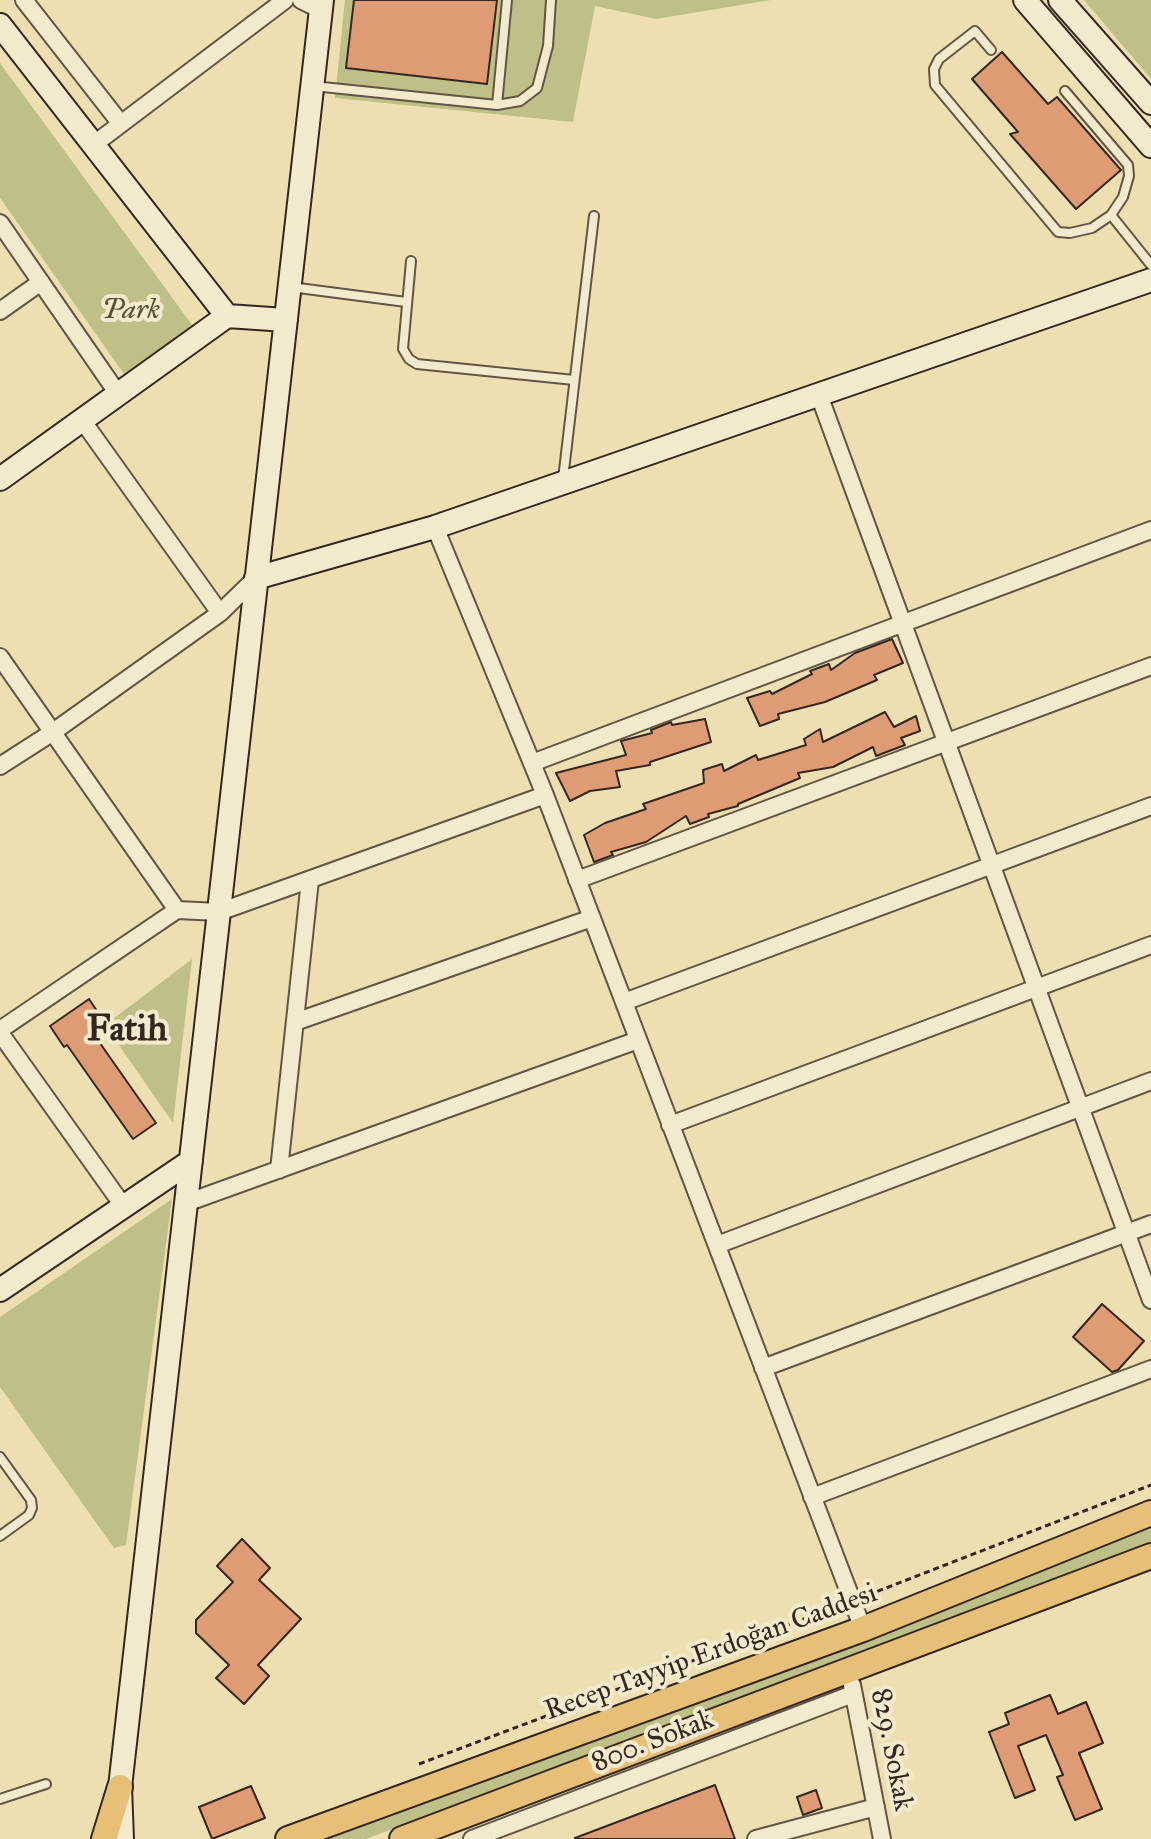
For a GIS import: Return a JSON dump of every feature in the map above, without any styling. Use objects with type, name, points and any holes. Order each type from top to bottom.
[{"type":"main road","name":"Recep Tayyip Erdoğan Caddesi","points":[[297,1837],[863,1629],[1151,1513]]},
{"type":"main road","points":[[402,1839],[444,1832],[851,1682],[1151,1556]]},
{"type":"main road","points":[[104,1839],[120,1787]]},
{"type":"street","points":[[24,0],[121,124]]},
{"type":"street","points":[[93,145],[285,0]]},
{"type":"street","points":[[1025,0],[1151,146]]},
{"type":"street","points":[[1060,0],[1151,103]]},
{"type":"street","points":[[122,1839],[120,1787],[313,86],[315,3]]},
{"type":"street","points":[[0,25],[227,316]]},
{"type":"street","points":[[0,223],[118,394]]},
{"type":"street","points":[[0,766],[220,613],[256,578],[435,527],[1151,280]]},
{"type":"street","points":[[0,311],[41,282]]},
{"type":"street","points":[[0,479],[227,316],[286,320]]},
{"type":"street","points":[[819,395],[1151,1300]]},
{"type":"street","points":[[82,420],[220,613]]},
{"type":"street","points":[[435,527],[545,795],[863,1629]]},
{"type":"street","points":[[532,763],[1151,530]]},
{"type":"street","points":[[0,657],[177,910]]},
{"type":"street","points":[[577,880],[1151,666]]},
{"type":"street","points":[[124,1207],[0,1032],[177,910],[219,912],[545,795]]},
{"type":"street","points":[[624,1002],[1151,806]]},
{"type":"street","points":[[279,1170],[310,880]]},
{"type":"street","points":[[295,1022],[592,918]]},
{"type":"street","points":[[670,1125],[1151,945]]},
{"type":"street","points":[[186,1203],[638,1040]]},
{"type":"street","points":[[717,1245],[1151,1081]]},
{"type":"street","points":[[0,1290],[191,1161]]},
{"type":"street","points":[[763,1368],[1151,1224]]},
{"type":"street","points":[[812,1497],[1151,1369]]},
{"type":"street","name":"829. Sokak","points":[[851,1682],[882,1839]]},
{"type":"street","name":"800. Sokak","points":[[472,1839],[851,1682]]},
{"type":"street","points":[[756,1839],[876,1807]]},
{"type":"lane","points":[[497,105],[507,0]]},
{"type":"lane","points":[[313,86],[497,105],[520,101],[537,88],[548,46],[551,0]]},
{"type":"lane","points":[[991,50],[975,31],[939,59],[934,69],[935,85],[1058,232],[1092,228],[1111,215],[1123,197],[1129,176],[1128,165],[1065,91]]},
{"type":"lane","points":[[1111,215],[1151,265]]},
{"type":"lane","points":[[562,483],[594,216]]},
{"type":"lane","points":[[411,261],[403,349],[409,359],[417,364],[574,380]]},
{"type":"lane","points":[[290,286],[406,302]]},
{"type":"lane","points":[[0,1457],[31,1500],[32,1508],[29,1515],[0,1536]]},
{"type":"lane","points":[[0,1799],[46,1784]]},
{"type":"path","points":[[419,1764],[1151,1485]]},
{"type":"green space","points":[[345,0],[771,0],[656,19],[595,6],[573,122],[335,98]]},
{"type":"green space","points":[[1084,0],[1151,0],[1151,79]]},
{"type":"green space","name":"Park","points":[[0,63],[193,326],[124,374],[0,198]]},
{"type":"green space","points":[[192,959],[173,1123],[105,1025]]},
{"type":"green space","points":[[172,1199],[126,1545],[114,1548],[0,1387],[0,1317]]},
{"type":"green space","points":[[1151,1527],[1151,1542],[1014,1597],[366,1839],[325,1839],[1008,1584]]},
{"type":"building","points":[[354,0],[497,0],[487,84],[346,68]]},
{"type":"building","points":[[1002,52],[1048,104],[1057,97],[1121,170],[1076,209],[1010,134],[1018,132],[972,79]]},
{"type":"building","points":[[892,639],[903,663],[874,675],[877,680],[825,702],[778,714],[779,719],[760,726],[747,698],[770,691],[772,694],[812,674],[810,671],[829,664],[831,670],[855,653]]},
{"type":"building","points":[[885,712],[894,727],[916,716],[920,731],[901,738],[905,745],[876,756],[873,747],[833,767],[798,773],[800,778],[690,824],[686,816],[646,842],[611,852],[613,855],[594,862],[584,835],[605,823],[646,809],[643,804],[704,783],[703,770],[722,764],[724,771],[756,755],[758,760],[806,745],[804,739],[820,729],[823,742]]},
{"type":"building","points":[[705,719],[711,742],[650,762],[650,765],[616,771],[620,787],[590,791],[570,801],[556,773],[626,755],[621,741],[652,733],[651,730],[671,722],[672,725]]},
{"type":"building","points":[[89,999],[103,1020],[90,1029],[156,1123],[133,1139],[67,1045],[64,1047],[50,1026]]},
{"type":"building","points":[[1102,1304],[1144,1341],[1118,1370],[1112,1372],[1073,1337]]},
{"type":"building","points":[[242,1539],[270,1568],[259,1580],[301,1619],[258,1665],[269,1676],[244,1704],[216,1678],[229,1665],[196,1633],[196,1620],[233,1582],[217,1566]]},
{"type":"building","points":[[1050,1695],[1058,1714],[1086,1702],[1103,1743],[1079,1753],[1102,1809],[1075,1820],[1057,1777],[1063,1775],[1046,1735],[1018,1746],[1035,1790],[1015,1798],[989,1732],[1009,1724],[1005,1713]]},
{"type":"building","points":[[715,1785],[735,1839],[575,1839],[575,1838]]},
{"type":"building","points":[[251,1786],[265,1818],[212,1839],[199,1807]]},
{"type":"building","points":[[816,1790],[822,1808],[803,1815],[797,1797]]},
{"type":"district","name":"Fatih","points":[[127,1031]]}]
